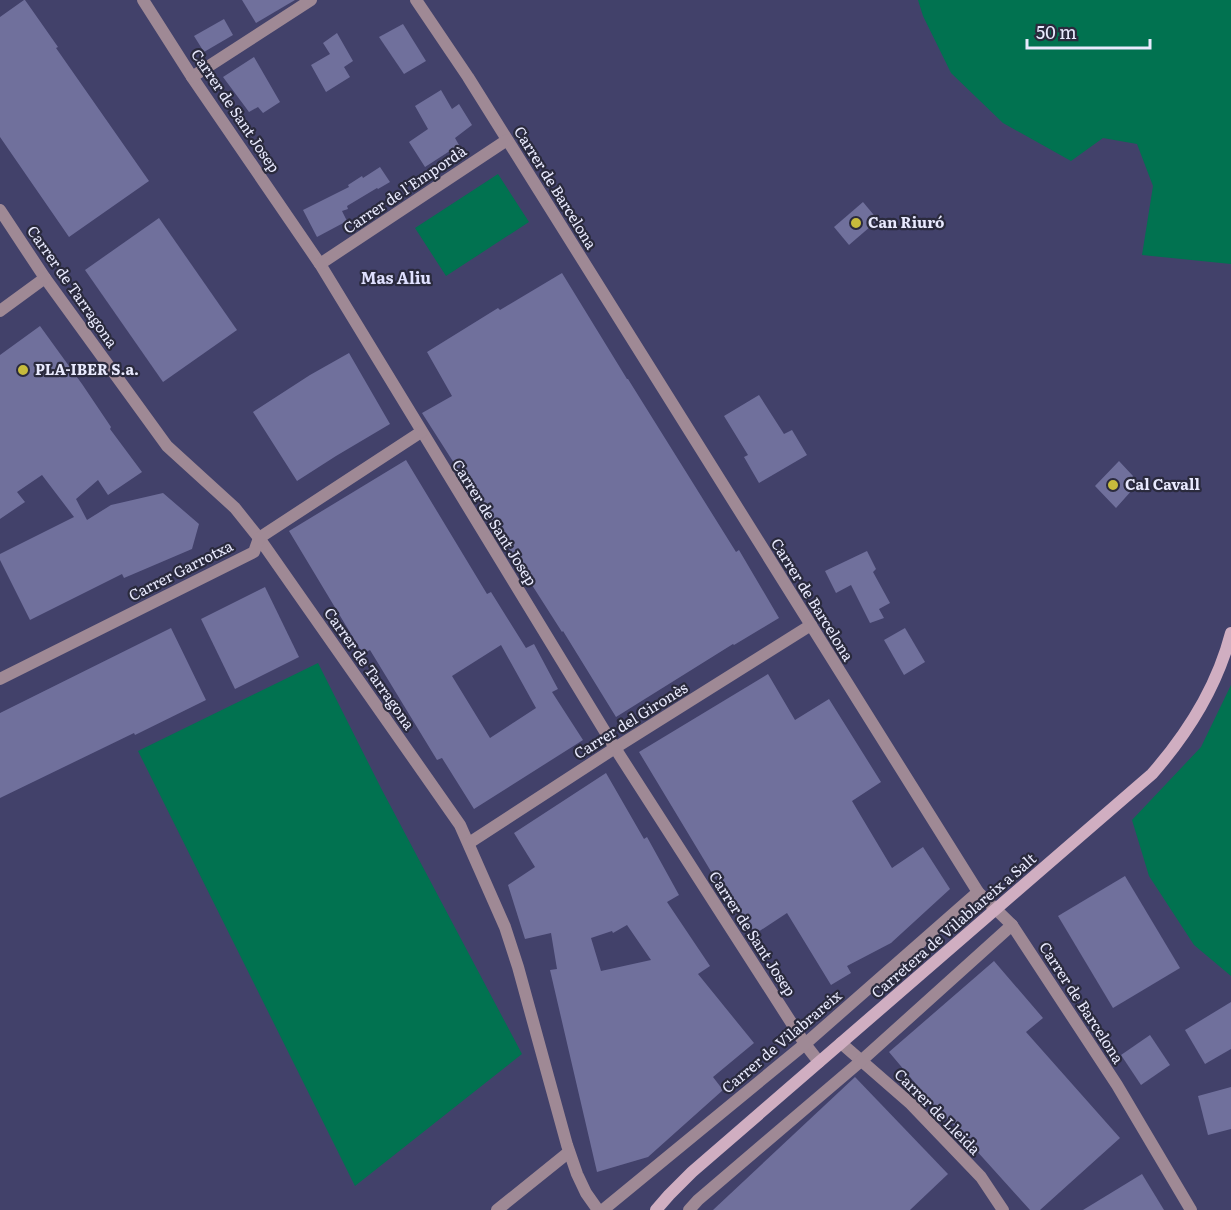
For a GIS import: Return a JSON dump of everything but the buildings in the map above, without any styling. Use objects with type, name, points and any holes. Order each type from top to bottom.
[{"type":"street","name":"Carrer de Sant Josep","points":[[143,0],[192,77],[320,264],[615,748],[805,1044],[819,1062]]},
{"type":"street","points":[[192,77],[311,0]]},
{"type":"street","name":"Carrer de Barcelona","points":[[416,0],[468,77],[978,892],[1012,925],[1117,1085],[1191,1210]]},
{"type":"street","name":"Carrer de l'Empordà","points":[[320,264],[507,140]]},
{"type":"street","name":"Carrer de Tarragona","points":[[0,210],[45,278],[167,446],[235,508],[259,538],[460,825],[505,927],[569,1152],[586,1193],[598,1210]]},
{"type":"street","points":[[0,311],[45,278]]},
{"type":"street","name":"Carrer Garrotxa","points":[[0,679],[254,552],[259,538],[421,432]]},
{"type":"street","name":"Carrer del Gironès","points":[[469,843],[811,625]]},
{"type":"street","name":"Carretera de Vilablareix a Salt","points":[[656,1210],[692,1172],[1152,774],[1174,749],[1195,719],[1209,694],[1231,633]]},
{"type":"street","name":"Carrer de Vilabrareix","points":[[603,1210],[805,1044],[978,892]]},
{"type":"street","points":[[689,1210],[861,1061],[1012,925]]},
{"type":"street","name":"Carrer de Lleida","points":[[842,1043],[911,1104],[981,1177],[1004,1210]]},
{"type":"street","points":[[497,1210],[569,1152]]},
{"type":"green space","points":[[918,0],[1231,0],[1231,264],[1142,255],[1153,186],[1137,144],[1103,138],[1071,161],[1003,123],[951,73],[923,16]]},
{"type":"green space","points":[[498,174],[529,222],[446,276],[415,228]]},
{"type":"green space","points":[[318,663],[382,790],[522,1054],[355,1186],[138,751]]},
{"type":"green space","points":[[1231,685],[1231,976],[1194,945],[1149,876],[1132,820],[1201,747]]},
{"type":"place","name":"Can Riuró","points":[[856,223]]},
{"type":"place","name":"PLA-IBER S.a.","points":[[23,370]]},
{"type":"place","name":"Cal Cavall","points":[[1113,485]]},
{"type":"district","name":"Mas Aliu","points":[[396,278]]}]
